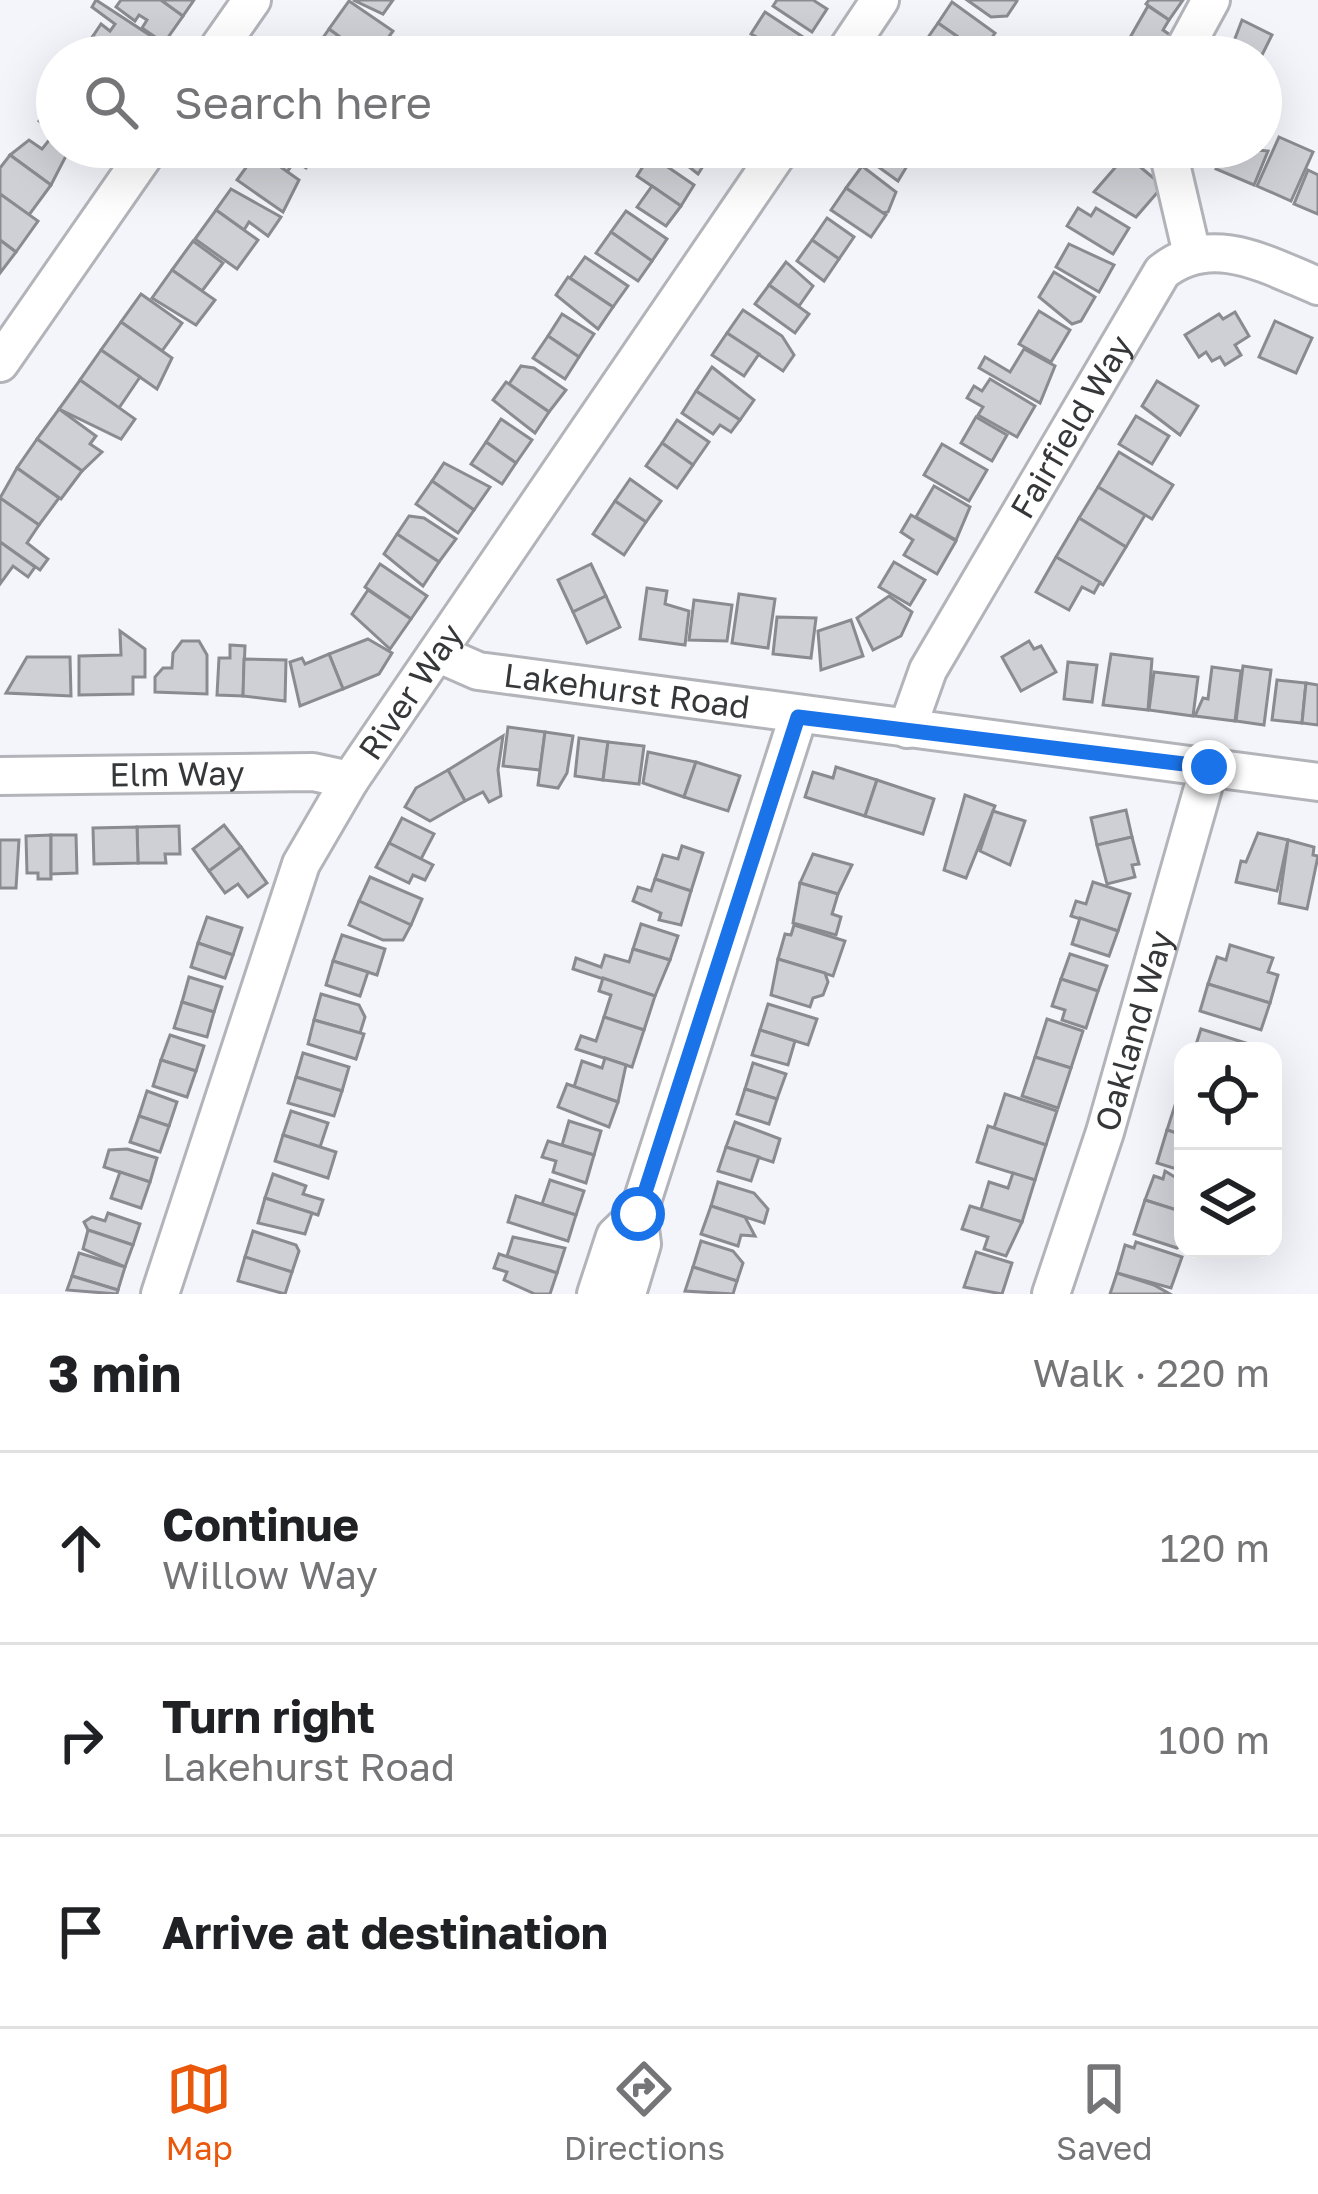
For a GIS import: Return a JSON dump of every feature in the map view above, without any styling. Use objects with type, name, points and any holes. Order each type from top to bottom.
[{"type":"street","points":[[227,36],[252,0]]},
{"type":"street","points":[[856,36],[880,0]]},
{"type":"street","points":[[1191,36],[1211,0]]},
{"type":"street","points":[[0,363],[135,168]]},
{"type":"street","name":"River Way","points":[[160,1294],[301,863],[350,780],[768,168]]},
{"type":"street","points":[[1172,168],[1192,254],[1242,256],[1318,286]]},
{"type":"street","name":"Fairfield Way","points":[[907,729],[928,670],[1162,272],[1192,254]]},
{"type":"street","name":"Lakehurst Road","points":[[437,653],[478,671],[798,717],[1318,782]]},
{"type":"street","points":[[627,1294],[642,1244],[638,1214],[798,717]]},
{"type":"street","name":"Oakland Way","points":[[1051,1294],[1105,1132],[1209,767]]},
{"type":"street","name":"Elm Way","points":[[0,776],[313,772],[350,780]]},
{"type":"street","points":[[596,1294],[614,1236],[638,1214]]},
{"type":"building","points":[[96,0],[151,36],[93,36],[101,24],[110,31],[115,24],[92,7]]},
{"type":"building","points":[[121,0],[161,0],[183,16],[169,36],[154,36],[142,28],[147,20],[139,15],[135,21],[116,7]]},
{"type":"building","points":[[161,0],[194,0],[183,16]]},
{"type":"building","points":[[353,0],[393,0],[383,14]]},
{"type":"building","points":[[777,0],[813,0],[827,9],[812,32],[773,6]]},
{"type":"building","points":[[967,0],[1017,1],[1007,16],[991,17]]},
{"type":"building","points":[[1149,0],[1183,0],[1169,20],[1146,4]]},
{"type":"building","points":[[349,1],[393,31],[389,36],[339,36],[329,29]]},
{"type":"building","points":[[952,2],[995,33],[957,36],[938,23]]},
{"type":"building","points":[[1148,6],[1169,20],[1163,30],[1172,36],[1131,36]]},
{"type":"building","points":[[765,12],[801,36],[755,36],[751,34]]},
{"type":"building","points":[[1242,20],[1272,35],[1272,36],[1236,36]]},
{"type":"building","points":[[938,23],[956,36],[929,36]]},
{"type":"building","points":[[1282,138],[1313,152],[1291,201],[1257,186],[1265,168],[1282,168]]},
{"type":"building","points":[[29,140],[36,145],[36,168],[60,168],[51,185],[10,155]]},
{"type":"building","points":[[10,155],[51,185],[29,215],[0,194],[0,168]]},
{"type":"building","points":[[246,168],[282,168],[299,180],[283,212],[237,180]]},
{"type":"building","points":[[642,168],[669,168],[694,185],[681,206],[637,176]]},
{"type":"building","points":[[865,168],[896,192],[888,212],[882,213],[846,188]]},
{"type":"building","points":[[880,168],[906,168],[898,181]]},
{"type":"building","points":[[1115,168],[1142,168],[1163,186],[1136,217],[1094,192]]},
{"type":"building","points":[[1216,168],[1261,168],[1254,185]]},
{"type":"building","points":[[1308,170],[1318,175],[1318,214],[1294,204]]},
{"type":"building","points":[[652,186],[681,206],[666,226],[637,207]]},
{"type":"building","points":[[846,188],[886,215],[871,237],[831,210]]},
{"type":"building","points":[[231,189],[281,217],[268,236],[249,222],[244,230],[216,210]]},
{"type":"building","points":[[0,194],[38,221],[16,252],[0,240]]},
{"type":"building","points":[[1078,208],[1091,216],[1096,208],[1129,228],[1113,254],[1067,226]]},
{"type":"building","points":[[216,210],[258,240],[237,269],[195,239]]},
{"type":"building","points":[[626,211],[667,239],[652,261],[611,232]]},
{"type":"building","points":[[827,218],[854,237],[839,259],[812,240]]},
{"type":"building","points":[[611,232],[652,261],[638,281],[596,253]]},
{"type":"building","points":[[0,240],[16,252],[0,273]]},
{"type":"building","points":[[812,240],[839,259],[824,281],[797,261]]},
{"type":"building","points":[[193,241],[223,263],[202,291],[172,270]]},
{"type":"building","points":[[1069,244],[1114,265],[1099,292],[1056,267]]},
{"type":"building","points":[[585,257],[628,286],[613,307],[570,278]]},
{"type":"building","points":[[786,262],[813,286],[799,306],[769,285]]},
{"type":"building","points":[[172,270],[215,300],[196,325],[152,298]]},
{"type":"building","points":[[1054,272],[1095,297],[1081,321],[1072,324],[1039,297]]},
{"type":"building","points":[[568,277],[613,307],[598,329],[556,295]]},
{"type":"building","points":[[769,285],[809,314],[795,333],[755,304]]},
{"type":"building","points":[[141,294],[182,323],[162,351],[121,322]]},
{"type":"building","points":[[743,310],[782,336],[794,355],[783,371],[727,333]]},
{"type":"building","points":[[1039,311],[1070,330],[1051,362],[1019,344]]},
{"type":"building","points":[[1235,312],[1249,336],[1235,345],[1241,355],[1225,365],[1220,357],[1212,361],[1206,352],[1199,357],[1185,335],[1219,314],[1223,319]]},
{"type":"building","points":[[562,314],[594,334],[579,357],[548,336]]},
{"type":"building","points":[[1275,321],[1312,338],[1296,373],[1259,357]]},
{"type":"building","points":[[121,322],[172,358],[157,389],[101,350]]},
{"type":"building","points":[[727,333],[759,354],[744,376],[712,355]]},
{"type":"building","points":[[548,336],[579,357],[565,379],[533,358]]},
{"type":"building","points":[[1024,349],[1055,366],[1040,403],[979,368],[985,357],[1010,372]]},
{"type":"building","points":[[101,350],[140,377],[119,408],[80,380]]},
{"type":"building","points":[[521,366],[534,368],[566,390],[549,412],[509,384]]},
{"type":"building","points":[[712,367],[754,400],[740,420],[696,391]]},
{"type":"building","points":[[990,379],[1035,406],[1017,437],[978,415],[983,407],[967,398],[974,386],[982,391]]},
{"type":"building","points":[[80,380],[135,419],[121,439],[59,409]]},
{"type":"building","points":[[1157,381],[1198,406],[1180,435],[1142,406]]},
{"type":"building","points":[[506,382],[549,412],[535,433],[493,400]]},
{"type":"building","points":[[696,391],[740,420],[731,432],[720,425],[713,434],[682,413]]},
{"type":"building","points":[[59,409],[96,436],[90,444],[102,452],[82,471],[37,439]]},
{"type":"building","points":[[1136,416],[1169,436],[1152,464],[1119,444]]},
{"type":"building","points":[[976,417],[1007,435],[992,461],[961,443]]},
{"type":"building","points":[[501,419],[532,440],[516,463],[486,442]]},
{"type":"building","points":[[677,420],[709,442],[693,465],[662,443]]},
{"type":"building","points":[[37,439],[82,471],[61,499],[17,468]]},
{"type":"building","points":[[486,442],[516,463],[502,484],[471,464]]},
{"type":"building","points":[[662,443],[693,465],[677,488],[646,466]]},
{"type":"building","points":[[942,444],[987,470],[969,501],[924,475]]},
{"type":"building","points":[[1119,452],[1173,485],[1152,519],[1098,487]]},
{"type":"building","points":[[444,463],[490,487],[474,510],[432,481]]},
{"type":"building","points":[[17,468],[59,498],[39,525],[0,498]]},
{"type":"building","points":[[630,479],[661,501],[646,522],[615,501]]},
{"type":"building","points":[[432,481],[474,510],[458,533],[416,504]]},
{"type":"building","points":[[934,486],[970,507],[956,540],[916,517]]},
{"type":"building","points":[[1098,487],[1145,515],[1126,547],[1079,518]]},
{"type":"building","points":[[0,498],[39,525],[27,543],[48,559],[40,570],[0,542]]},
{"type":"building","points":[[615,501],[646,522],[624,555],[593,534]]},
{"type":"building","points":[[911,515],[956,541],[937,574],[904,555],[913,540],[901,532]]},
{"type":"building","points":[[409,516],[424,518],[456,539],[439,562],[397,534]]},
{"type":"building","points":[[1079,518],[1126,547],[1103,585],[1056,557]]},
{"type":"building","points":[[397,534],[439,562],[423,586],[384,554]]},
{"type":"building","points":[[0,542],[35,567],[28,577],[13,566],[0,584]]},
{"type":"building","points":[[1056,557],[1100,582],[1094,593],[1082,587],[1069,610],[1036,592]]},
{"type":"building","points":[[894,562],[925,580],[910,605],[879,587]]},
{"type":"building","points":[[380,564],[427,596],[411,619],[365,587]]},
{"type":"building","points":[[591,564],[606,596],[573,612],[558,580]]},
{"type":"building","points":[[647,588],[667,591],[665,604],[689,611],[685,645],[640,639]]},
{"type":"building","points":[[368,590],[411,619],[390,649],[352,614]]},
{"type":"building","points":[[739,594],[775,599],[768,648],[732,643]]},
{"type":"building","points":[[606,596],[620,627],[587,643],[573,612]]},
{"type":"building","points":[[889,596],[912,612],[901,636],[873,650],[857,618]]},
{"type":"building","points":[[694,600],[732,605],[727,641],[689,640]]},
{"type":"building","points":[[777,617],[816,618],[811,658],[773,654]]},
{"type":"building","points":[[851,620],[863,656],[821,670],[818,631]]},
{"type":"building","points":[[120,631],[145,649],[145,677],[133,677],[133,694],[79,695],[79,656],[121,655]]},
{"type":"building","points":[[368,639],[392,653],[379,674],[343,689],[329,654]]},
{"type":"building","points":[[182,641],[199,641],[207,655],[207,694],[155,692],[155,677],[163,668],[172,668],[173,653]]},
{"type":"building","points":[[1029,641],[1034,649],[1041,646],[1056,672],[1021,691],[1002,657]]},
{"type":"building","points":[[230,645],[245,646],[243,696],[217,695],[219,658],[230,658]]},
{"type":"building","points":[[329,654],[343,689],[300,706],[290,662],[302,658],[305,664]]},
{"type":"building","points":[[1111,654],[1152,659],[1148,710],[1103,705]]},
{"type":"building","points":[[27,657],[70,657],[71,696],[6,693]]},
{"type":"building","points":[[244,659],[286,660],[285,701],[243,696]]},
{"type":"building","points":[[1068,662],[1097,665],[1092,702],[1064,699]]},
{"type":"building","points":[[1243,666],[1271,670],[1264,725],[1236,721]]},
{"type":"building","points":[[1212,667],[1241,671],[1235,721],[1195,716],[1203,698],[1208,699]]},
{"type":"building","points":[[1154,672],[1198,677],[1193,716],[1149,710]]},
{"type":"building","points":[[1277,680],[1306,683],[1302,723],[1272,720]]},
{"type":"building","points":[[1306,683],[1318,685],[1318,725],[1302,723]]},
{"type":"building","points":[[508,727],[545,732],[540,770],[503,766]]},
{"type":"building","points":[[545,732],[573,736],[567,773],[558,788],[538,785]]},
{"type":"building","points":[[503,736],[498,770],[501,796],[489,802],[483,792],[465,801],[448,770]]},
{"type":"building","points":[[579,738],[608,742],[603,780],[575,776]]},
{"type":"building","points":[[608,742],[644,746],[639,784],[603,780]]},
{"type":"building","points":[[648,752],[696,762],[684,797],[643,783]]},
{"type":"building","points":[[696,762],[740,776],[728,811],[684,797]]},
{"type":"building","points":[[836,767],[877,780],[865,816],[805,797],[813,772],[833,778]]},
{"type":"building","points":[[448,770],[465,801],[430,821],[405,807],[416,788]]},
{"type":"building","points":[[877,780],[934,799],[923,834],[865,816]]},
{"type":"building","points":[[965,795],[995,806],[966,878],[944,870]]},
{"type":"building","points":[[1126,810],[1132,837],[1097,845],[1091,818]]},
{"type":"building","points":[[993,811],[1025,821],[1010,865],[980,851]]},
{"type":"building","points":[[402,818],[434,834],[421,859],[389,843]]},
{"type":"building","points":[[224,825],[241,847],[209,871],[193,849]]},
{"type":"building","points":[[179,826],[180,854],[165,854],[166,863],[138,863],[137,827]]},
{"type":"building","points":[[137,827],[138,863],[94,864],[93,828]]},
{"type":"building","points":[[1258,833],[1288,840],[1277,891],[1236,882],[1241,861],[1246,862]]},
{"type":"building","points":[[51,835],[51,879],[38,879],[38,873],[27,873],[26,836]]},
{"type":"building","points":[[51,835],[76,835],[77,873],[51,874]]},
{"type":"building","points":[[1132,837],[1139,864],[1132,865],[1135,877],[1107,884],[1097,845]]},
{"type":"building","points":[[0,840],[19,840],[16,888],[0,888]]},
{"type":"building","points":[[1288,840],[1314,847],[1313,855],[1318,856],[1307,909],[1279,903]]},
{"type":"building","points":[[389,843],[433,865],[425,880],[413,875],[409,883],[376,867]]},
{"type":"building","points":[[682,846],[703,853],[691,891],[655,879],[663,855],[678,859]]},
{"type":"building","points":[[241,847],[267,883],[248,897],[238,884],[225,893],[209,871]]},
{"type":"building","points":[[813,854],[852,865],[838,894],[800,883]]},
{"type":"building","points":[[370,877],[422,899],[411,925],[359,901]]},
{"type":"building","points":[[655,879],[691,891],[681,925],[659,920],[661,913],[633,901],[638,887],[651,891]]},
{"type":"building","points":[[1093,882],[1130,894],[1118,931],[1071,916],[1076,901],[1086,904]]},
{"type":"building","points":[[800,883],[838,894],[832,914],[841,917],[836,935],[793,923]]},
{"type":"building","points":[[359,901],[411,925],[403,940],[383,940],[349,925]]},
{"type":"building","points":[[207,917],[242,928],[233,955],[198,943]]},
{"type":"building","points":[[1080,918],[1118,931],[1109,956],[1072,944]]},
{"type":"building","points":[[641,924],[678,936],[670,960],[633,949]]},
{"type":"building","points":[[794,925],[845,941],[833,976],[778,959],[785,934],[791,935]]},
{"type":"building","points":[[342,935],[385,949],[377,975],[333,961]]},
{"type":"building","points":[[198,943],[233,955],[225,978],[191,967]]},
{"type":"building","points":[[1230,945],[1273,958],[1268,972],[1278,975],[1270,1003],[1208,984],[1217,957],[1226,960]]},
{"type":"building","points":[[633,949],[670,960],[655,996],[573,969],[576,958],[601,967],[605,955],[629,962]]},
{"type":"building","points":[[1070,954],[1107,966],[1098,991],[1061,979]]},
{"type":"building","points":[[778,959],[825,973],[828,982],[823,995],[813,998],[810,1007],[771,995]]},
{"type":"building","points":[[333,961],[368,972],[360,996],[326,985]]},
{"type":"building","points":[[189,977],[222,987],[214,1012],[182,1002]]},
{"type":"building","points":[[603,978],[655,996],[644,1030],[604,1017],[611,995],[599,991]]},
{"type":"building","points":[[1061,979],[1098,991],[1086,1028],[1062,1020],[1065,1010],[1052,1006]]},
{"type":"building","points":[[1208,984],[1270,1003],[1261,1030],[1200,1011]]},
{"type":"building","points":[[321,994],[359,1005],[365,1017],[360,1033],[314,1020]]},
{"type":"building","points":[[182,1002],[214,1012],[207,1037],[174,1028]]},
{"type":"building","points":[[768,1004],[817,1019],[808,1045],[760,1030]]},
{"type":"building","points":[[604,1017],[644,1030],[632,1067],[576,1049],[581,1036],[596,1041]]},
{"type":"building","points":[[1047,1019],[1083,1031],[1071,1068],[1035,1057]]},
{"type":"building","points":[[314,1020],[364,1034],[356,1059],[308,1044]]},
{"type":"building","points":[[1201,1029],[1243,1042],[1197,1042]]},
{"type":"building","points":[[760,1030],[795,1041],[788,1065],[752,1055]]},
{"type":"building","points":[[170,1035],[204,1046],[196,1071],[161,1060]]},
{"type":"building","points":[[303,1053],[349,1067],[342,1091],[296,1077]]},
{"type":"building","points":[[1035,1057],[1071,1068],[1058,1108],[1022,1096]]},
{"type":"building","points":[[605,1058],[626,1065],[618,1102],[574,1087],[582,1061],[602,1068]]},
{"type":"building","points":[[161,1060],[196,1071],[187,1097],[153,1086]]},
{"type":"building","points":[[753,1063],[786,1074],[777,1099],[745,1089]]},
{"type":"building","points":[[296,1077],[342,1091],[334,1116],[288,1103]]},
{"type":"building","points":[[567,1084],[618,1102],[609,1127],[558,1107]]},
{"type":"building","points":[[745,1089],[777,1099],[769,1124],[737,1114]]},
{"type":"building","points":[[147,1091],[177,1102],[169,1126],[139,1116]]},
{"type":"building","points":[[1005,1094],[1057,1111],[1046,1145],[994,1128]]},
{"type":"building","points":[[291,1111],[328,1123],[320,1147],[283,1135]]},
{"type":"building","points":[[139,1116],[169,1126],[160,1152],[130,1142]]},
{"type":"building","points":[[569,1121],[601,1131],[594,1155],[562,1145]]},
{"type":"building","points":[[735,1122],[780,1139],[773,1162],[726,1147]]},
{"type":"building","points":[[988,1126],[1046,1145],[1035,1180],[977,1162]]},
{"type":"building","points":[[1167,1130],[1174,1132],[1174,1168],[1157,1163]]},
{"type":"building","points":[[283,1135],[336,1152],[328,1178],[275,1161]]},
{"type":"building","points":[[548,1141],[594,1155],[586,1183],[553,1172],[556,1161],[542,1157]]},
{"type":"building","points":[[726,1147],[759,1157],[751,1181],[718,1171]]},
{"type":"building","points":[[127,1149],[157,1158],[150,1182],[104,1167],[109,1150]]},
{"type":"building","points":[[1165,1171],[1174,1176],[1174,1209],[1145,1200],[1154,1176],[1163,1179]]},
{"type":"building","points":[[120,1172],[150,1182],[141,1208],[111,1198]]},
{"type":"building","points":[[1013,1173],[1035,1180],[1022,1222],[981,1209],[989,1182],[1008,1188]]},
{"type":"building","points":[[273,1174],[306,1186],[303,1194],[323,1200],[318,1215],[265,1198]]},
{"type":"building","points":[[550,1180],[584,1191],[576,1215],[542,1204]]},
{"type":"building","points":[[718,1182],[754,1193],[768,1209],[764,1223],[711,1206]]},
{"type":"building","points":[[516,1196],[576,1215],[568,1241],[508,1222]]},
{"type":"building","points":[[265,1198],[312,1213],[305,1234],[258,1223]]},
{"type":"building","points":[[1145,1200],[1174,1209],[1174,1247],[1134,1234]]},
{"type":"building","points":[[711,1206],[745,1217],[755,1236],[741,1235],[738,1246],[701,1234]]},
{"type":"building","points":[[970,1206],[1022,1222],[1006,1256],[984,1249],[988,1237],[962,1229]]},
{"type":"building","points":[[108,1213],[140,1224],[133,1245],[88,1230],[84,1222],[92,1217],[105,1221]]},
{"type":"building","points":[[88,1230],[133,1245],[125,1267],[83,1249]]},
{"type":"building","points":[[253,1231],[296,1245],[299,1251],[292,1272],[245,1257]]},
{"type":"building","points":[[513,1237],[565,1248],[557,1273],[507,1256]]},
{"type":"building","points":[[701,1241],[733,1251],[743,1263],[737,1281],[693,1267]]},
{"type":"building","points":[[1136,1242],[1182,1258],[1171,1288],[1117,1273],[1125,1245],[1134,1248]]},
{"type":"building","points":[[976,1252],[1012,1263],[1002,1294],[964,1287]]},
{"type":"building","points":[[79,1253],[125,1267],[118,1290],[72,1276]]},
{"type":"building","points":[[499,1254],[557,1273],[550,1294],[535,1294],[504,1280],[507,1272],[494,1268]]},
{"type":"building","points":[[245,1257],[292,1272],[285,1294],[238,1281]]},
{"type":"building","points":[[693,1267],[737,1281],[733,1294],[685,1291]]},
{"type":"building","points":[[1117,1273],[1154,1285],[1170,1294],[1110,1294]]},
{"type":"building","points":[[72,1276],[118,1290],[117,1294],[67,1290]]},
{"type":"route","points":[[638,1214],[798,717],[1209,767]]}]
